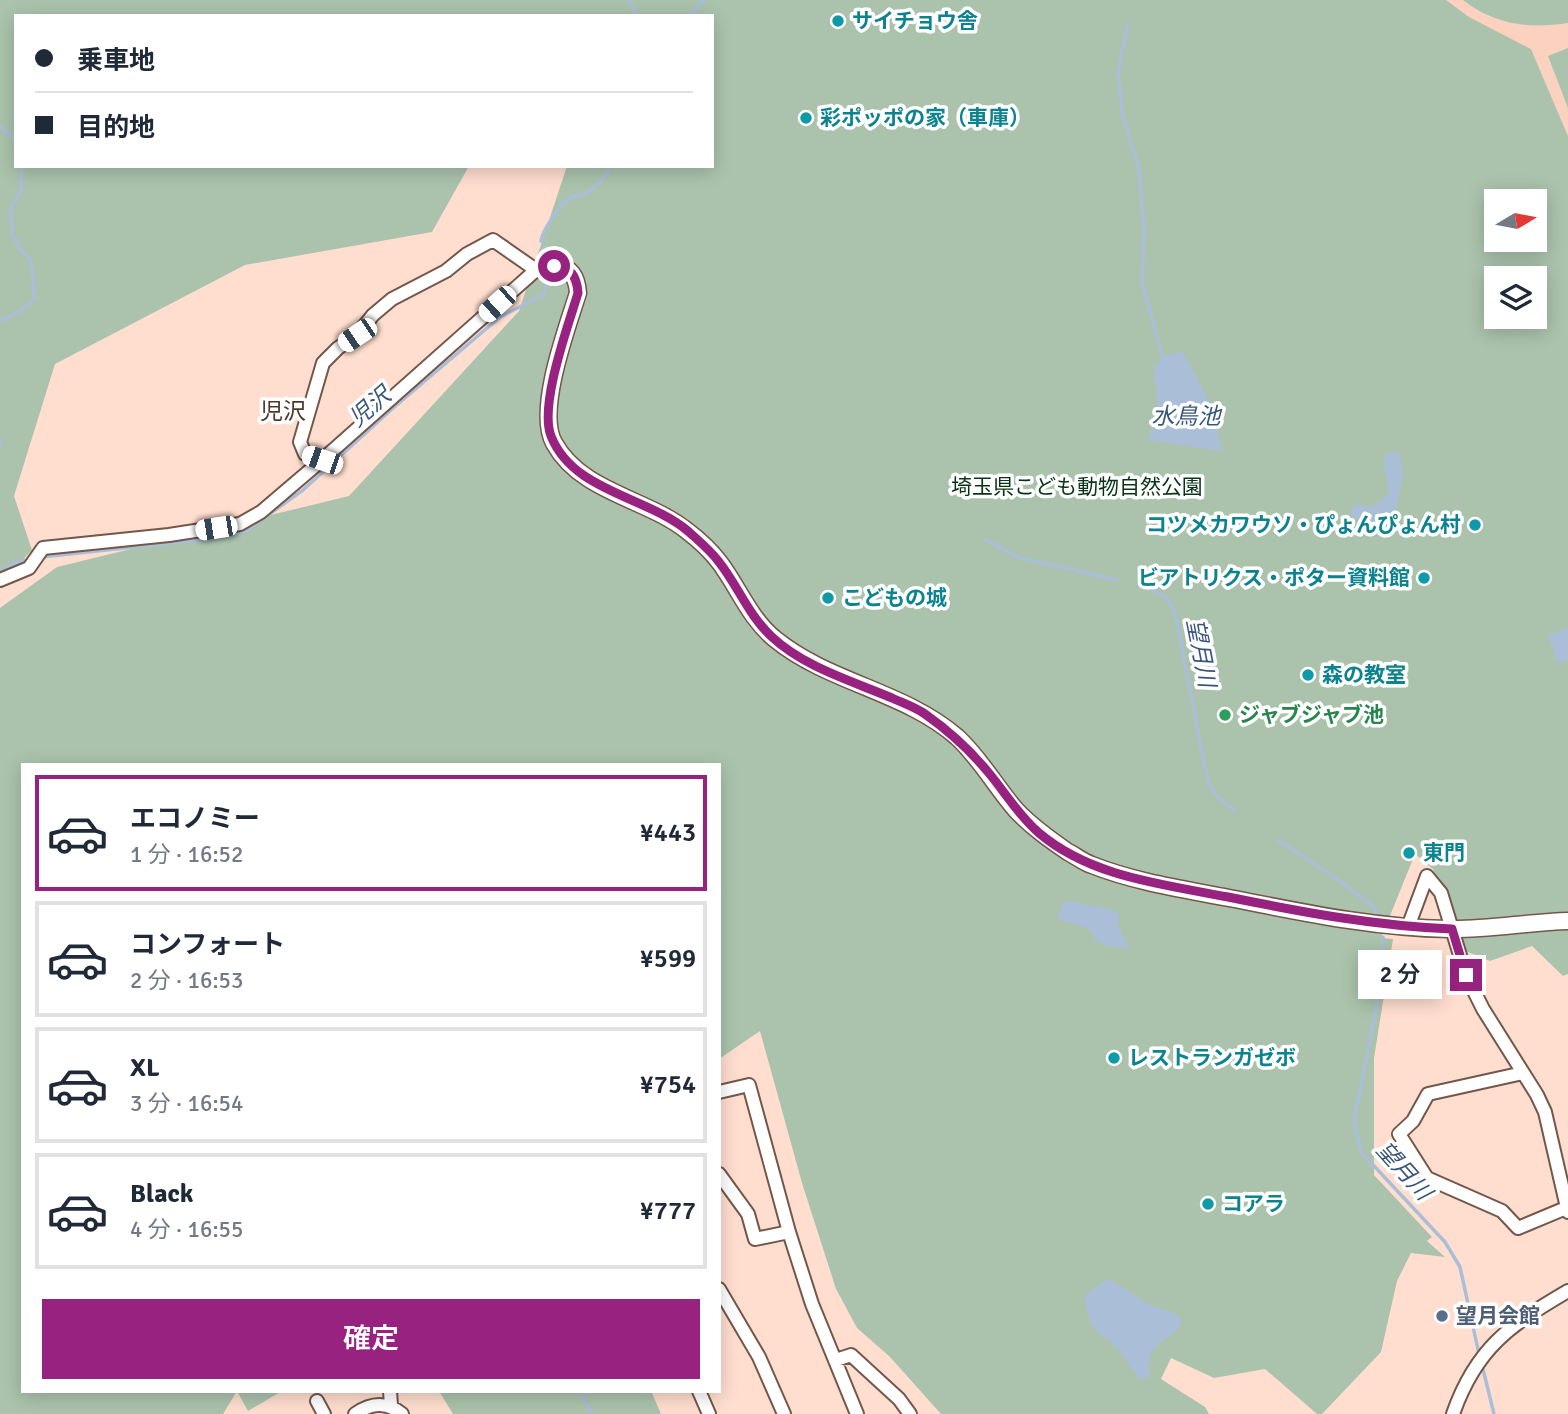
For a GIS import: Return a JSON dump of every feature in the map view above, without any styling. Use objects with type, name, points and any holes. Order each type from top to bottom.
[{"type":"street","points":[[322,460],[305,454],[300,442],[323,363],[357,335],[373,315],[392,299],[446,271],[467,254],[494,240],[544,268]]},
{"type":"street","points":[[0,580],[29,568],[43,548],[169,535],[240,524],[261,512],[544,268],[562,266],[572,272],[578,284],[578,293],[549,399],[549,431],[568,463],[586,477],[686,530],[718,560],[747,606],[772,637],[803,658],[838,676],[921,711],[958,738],[1015,808],[1040,834],[1088,864],[1154,883],[1304,912],[1408,927],[1452,929],[1568,921]]},
{"type":"street","points":[[1408,927],[1427,876],[1441,893],[1466,975],[1483,1009],[1538,1094],[1545,1112],[1567,1210],[1518,1228],[1502,1211],[1427,1178],[1399,1134],[1413,1121],[1428,1094],[1523,1073]]},
{"type":"street","points":[[721,1092],[748,1085],[812,1304],[857,1414]]},
{"type":"street","points":[[721,1177],[748,1214],[755,1239],[789,1232]]},
{"type":"street","points":[[1453,1414],[1474,1367],[1491,1344],[1528,1314],[1568,1291]]},
{"type":"street","points":[[721,1292],[759,1357],[784,1414]]},
{"type":"street","points":[[836,1360],[851,1355],[898,1399],[910,1414]]},
{"type":"street","points":[[390,1393],[391,1405],[401,1414]]},
{"type":"street","points":[[700,1393],[709,1414]]},
{"type":"street","points":[[317,1401],[324,1414]]},
{"type":"street","points":[[355,1414],[363,1408],[391,1405]]},
{"type":"shaded area","points":[[1446,0],[1568,0],[1568,136],[1531,49],[1469,18]]},
{"type":"green space","name":"埼玉県こども動物自然公園","points":[[0,0],[1446,0],[1469,17],[1531,49],[1568,136],[1568,974],[1563,976],[1532,946],[1490,961],[1463,950],[1433,869],[1415,854],[1381,938],[1393,939],[1374,1058],[1374,1175],[1432,1237],[1427,1241],[1445,1257],[1411,1253],[1397,1281],[1381,1352],[1322,1414],[1317,1414],[1265,1369],[1214,1378],[1171,1358],[1161,1379],[1205,1407],[1209,1414],[941,1414],[890,1357],[857,1328],[836,1289],[802,1183],[760,1031],[721,1058],[721,763],[21,763],[21,1393],[236,1393],[223,1414],[0,1414],[0,608],[57,567],[349,496],[519,311],[566,168],[714,168],[714,14],[14,14],[14,168],[468,168],[432,232],[245,265],[55,364],[14,496],[32,550],[0,584]]},
{"type":"green space","points":[[1463,0],[1568,0],[1568,23],[1513,23],[1487,15]]},
{"type":"green space","points":[[1568,48],[1568,108],[1548,56]]},
{"type":"green space","points":[[238,1393],[279,1393],[248,1411]]},
{"type":"green space","points":[[440,1393],[652,1393],[661,1414],[453,1414]]},
{"type":"water","name":"水鳥池","points":[[1183,352],[1212,406],[1222,451],[1148,440],[1158,409],[1154,369],[1162,356]]},
{"type":"water","points":[[1399,451],[1403,476],[1395,512],[1398,525],[1394,534],[1385,538],[1350,514],[1355,504],[1371,507],[1389,492],[1384,469],[1386,454]]},
{"type":"water","points":[[1568,628],[1568,660],[1558,663],[1548,635]]},
{"type":"water","points":[[1064,901],[1104,908],[1119,914],[1118,926],[1130,949],[1108,946],[1095,940],[1088,929],[1057,918]]},
{"type":"water","points":[[1107,1279],[1152,1306],[1174,1314],[1182,1321],[1172,1335],[1160,1343],[1151,1354],[1149,1377],[1140,1380],[1122,1354],[1097,1332],[1090,1322],[1084,1296]]},
{"type":"waterway","points":[[629,0],[636,14]]},
{"type":"waterway","name":"児沢","points":[[690,14],[705,0]]},
{"type":"waterway","points":[[1128,23],[1118,73],[1123,117],[1139,169],[1144,231],[1142,282],[1162,356]]},
{"type":"waterway","points":[[0,126],[14,138]]},
{"type":"waterway","points":[[0,321],[21,311],[34,299],[30,259],[20,249],[12,233],[11,208],[21,191],[22,168]]},
{"type":"waterway","name":"児沢","points":[[541,241],[548,225],[565,202],[592,189],[609,168]]},
{"type":"waterway","name":"児沢","points":[[543,245],[547,263]]},
{"type":"waterway","name":"児沢","points":[[42,557],[217,538],[246,531],[303,490],[392,409],[500,317],[543,295],[548,281],[547,271]]},
{"type":"waterway","points":[[0,439],[0,445]]},
{"type":"waterway","name":"望月川","points":[[985,539],[1017,557],[1117,580]]},
{"type":"waterway","name":"児沢","points":[[0,571],[17,562],[31,559]]},
{"type":"waterway","name":"望月川","points":[[1146,587],[1166,597],[1175,612],[1206,774],[1213,793],[1235,811]]},
{"type":"waterway","name":"望月川","points":[[1278,840],[1374,907],[1379,920]]},
{"type":"waterway","name":"望月川","points":[[1383,937],[1384,969],[1354,1121],[1361,1152],[1445,1242],[1460,1267],[1479,1354]]},
{"type":"waterway","name":"望月川","points":[[1482,1365],[1494,1414]]},
{"type":"waterway","points":[[580,1393],[592,1414]]},
{"type":"place","name":"サイチョウ舎","points":[[838,21]]},
{"type":"place","name":"彩ポッポの家（車庫）","points":[[806,118]]},
{"type":"place","name":"コツメカワウソ・ぴょんぴょん村","points":[[1475,525]]},
{"type":"place","name":"ビアトリクス・ポター資料館","points":[[1424,578]]},
{"type":"place","name":"こどもの城","points":[[828,598]]},
{"type":"place","name":"森の教室","points":[[1308,675]]},
{"type":"place","name":"ジャブジャブ池","points":[[1225,715]]},
{"type":"place","name":"東門","points":[[1409,853]]},
{"type":"place","name":"レストランガゼボ","points":[[1114,1058]]},
{"type":"place","name":"コアラ","points":[[1208,1204]]},
{"type":"place","name":"望月会館","points":[[1442,1316]]},
{"type":"district","name":"児沢","points":[[283,411]]},
{"type":"route","points":[[554,266],[567,268],[578,284],[578,293],[549,399],[549,431],[554,443],[568,463],[586,477],[686,530],[718,560],[747,606],[772,637],[803,658],[838,676],[921,711],[958,738],[1015,808],[1040,834],[1088,864],[1141,880],[1304,912],[1368,923],[1452,929],[1466,975]]}]
